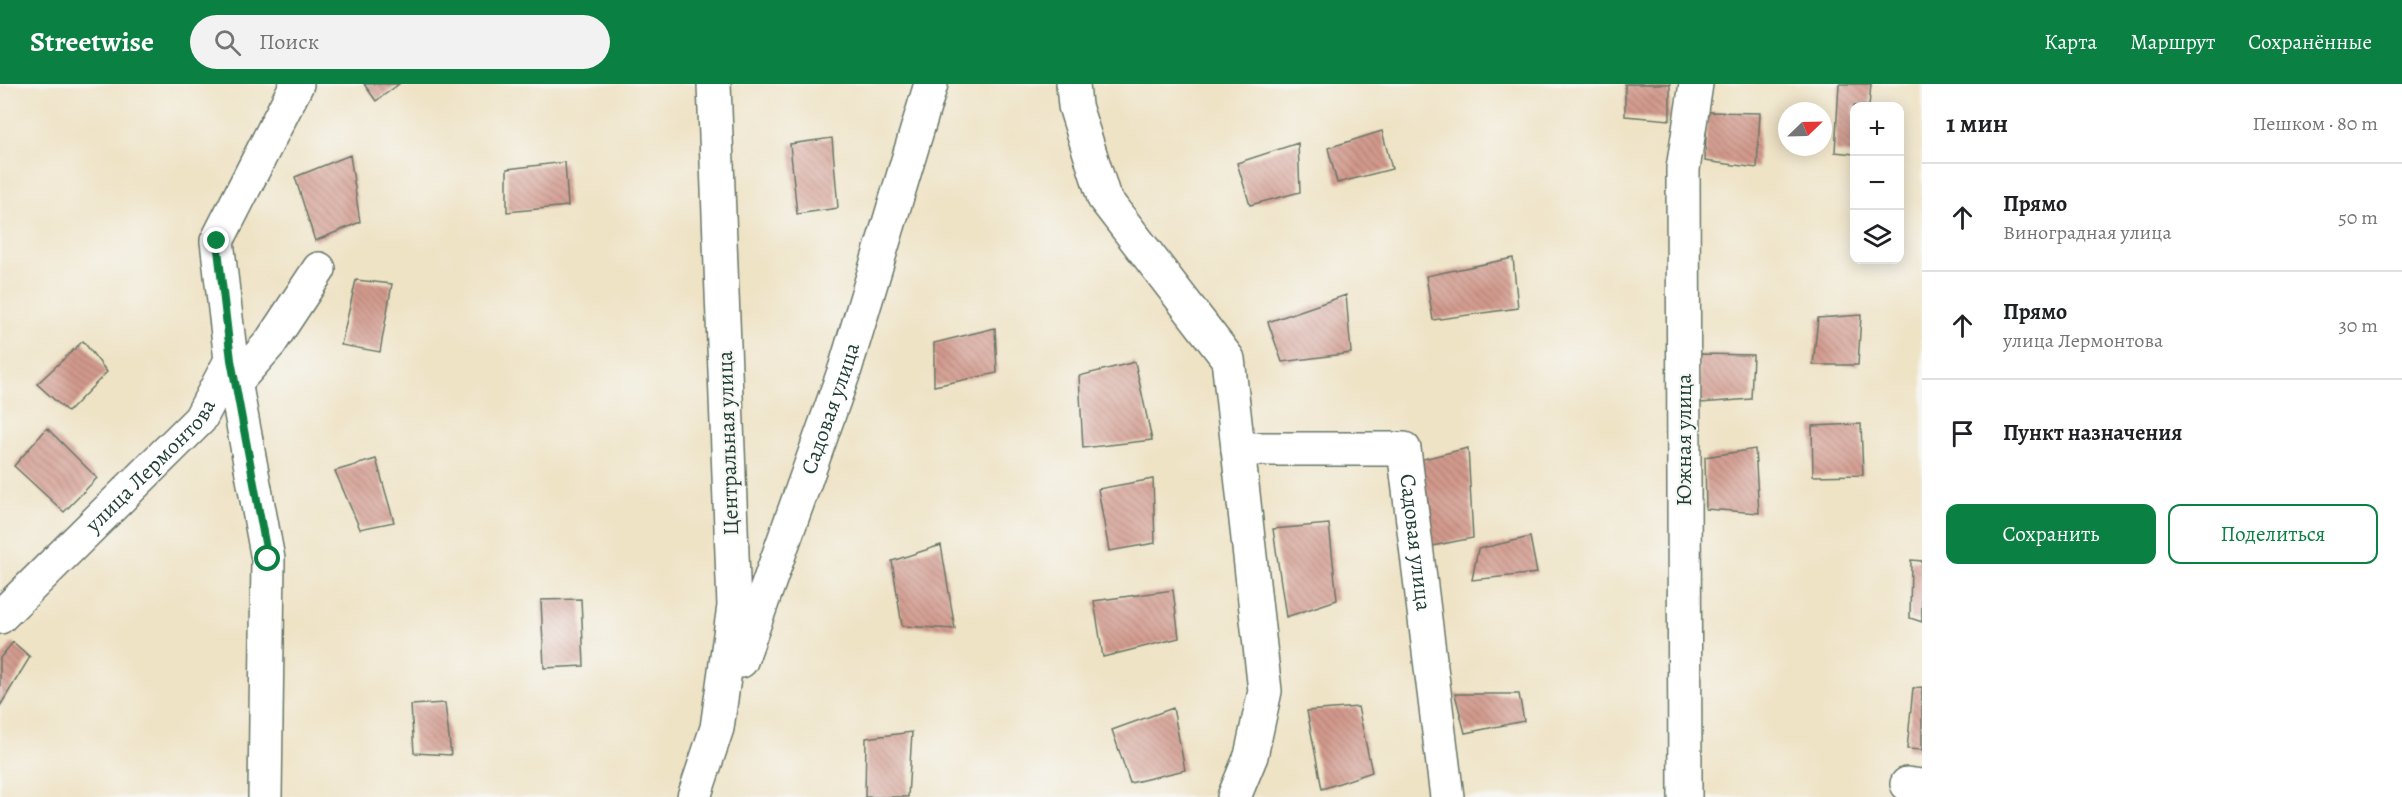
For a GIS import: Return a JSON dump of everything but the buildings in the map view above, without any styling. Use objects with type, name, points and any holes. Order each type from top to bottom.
[{"type":"street","points":[[265,797],[268,559],[233,371],[217,241],[297,84]]},
{"type":"street","name":"Центральная улица","points":[[694,797],[717,728],[734,606],[714,84]]},
{"type":"street","name":"Садовая улица","points":[[717,728],[845,369],[931,84]]},
{"type":"street","points":[[1073,84],[1075,106],[1104,198],[1228,359],[1265,691],[1251,756],[1234,797]]},
{"type":"street","name":"Южная улица","points":[[1685,797],[1683,169],[1696,84]]},
{"type":"street","name":"улица Лермонтова","points":[[0,616],[201,419],[233,371],[270,344],[319,269]]},
{"type":"street","name":"Садовая улица","points":[[1238,449],[1404,449],[1447,797]]},
{"type":"route","points":[[217,241],[231,360],[268,559]]}]
